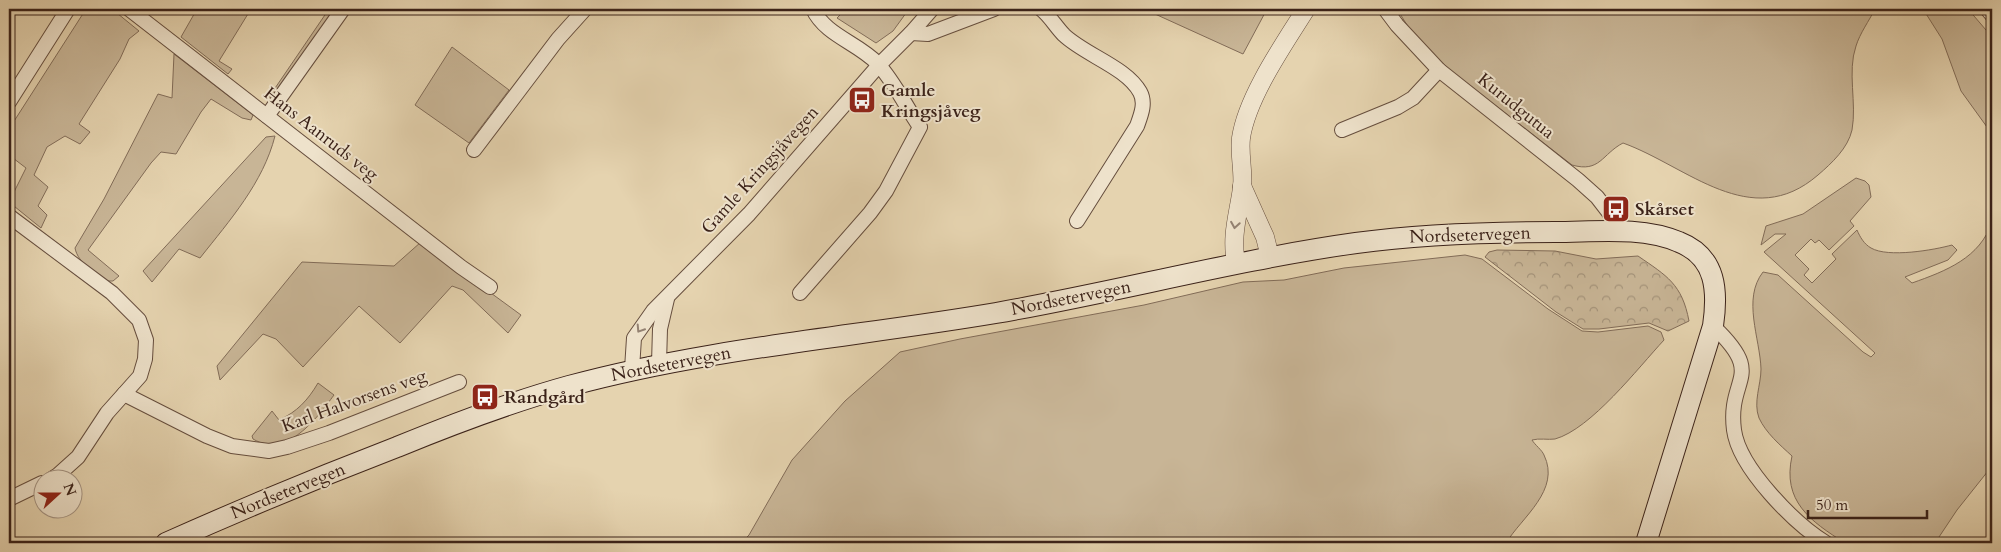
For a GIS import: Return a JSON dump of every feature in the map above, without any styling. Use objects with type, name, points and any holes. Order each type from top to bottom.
[{"type":"main road","name":"Nordsetervegen","points":[[166,543],[258,502],[424,436],[522,400],[659,363],[996,313],[1236,263],[1352,243],[1484,232],[1624,232],[1675,240],[1693,250],[1706,264],[1714,279],[1717,302],[1713,326],[1646,543]]},
{"type":"street","points":[[9,102],[68,9]]},
{"type":"street","name":"Hans Aanruds veg","points":[[129,9],[461,267],[490,287]]},
{"type":"street","points":[[267,116],[343,9]]},
{"type":"street","points":[[474,150],[558,39],[585,9]]},
{"type":"street","points":[[800,293],[870,213],[886,191],[920,127],[878,65],[863,50],[842,39],[816,16],[813,9]]},
{"type":"street","name":"Gamle Kringsjåvegen","points":[[632,369],[634,338],[653,311],[668,298],[749,214],[878,65],[911,33],[932,9]]},
{"type":"street","points":[[911,33],[928,34],[994,9]]},
{"type":"street","points":[[1041,9],[1064,35],[1087,53],[1125,75],[1140,93],[1143,111],[1138,126],[1077,221]]},
{"type":"street","points":[[1236,263],[1233,243],[1242,186],[1241,137],[1253,102],[1272,65],[1306,9]]},
{"type":"street","name":"Kurudgutua","points":[[1385,9],[1397,25],[1439,70],[1578,180],[1597,197],[1624,232]]},
{"type":"street","points":[[1987,9],[1992,15]]},
{"type":"street","points":[[1342,130],[1398,107],[1413,98],[1439,70]]},
{"type":"street","points":[[1242,186],[1265,237],[1270,257]]},
{"type":"street","points":[[9,216],[112,293],[139,320],[146,340],[145,359],[140,376],[107,413],[78,457],[64,470]]},
{"type":"street","name":"Gamle Kringsjåvegen","points":[[659,363],[660,329],[668,298]]},
{"type":"street","points":[[1713,326],[1736,349],[1741,360],[1742,372],[1733,412],[1734,431],[1738,446],[1752,471],[1795,520],[1826,543]]},
{"type":"street","name":"Karl Halvorsens veg","points":[[124,394],[207,436],[232,446],[269,451],[322,435],[459,382]]},
{"type":"street","points":[[9,499],[32,488]]},
{"type":"green space","points":[[86,9],[112,9],[139,31],[129,39],[120,59],[79,124],[90,132],[80,144],[65,136],[47,147],[34,175],[48,187],[38,206],[47,215],[41,228],[9,202],[26,168],[9,155],[9,129]]},
{"type":"green space","points":[[197,9],[251,9],[219,61],[232,69],[228,74],[181,37]]},
{"type":"green space","points":[[329,9],[337,9],[275,96],[269,97]]},
{"type":"green space","points":[[846,9],[909,9],[893,31],[876,43],[837,18]]},
{"type":"green space","points":[[1144,9],[1267,9],[1243,54]]},
{"type":"green space","points":[[1397,9],[1875,9],[1860,36],[1853,56],[1853,120],[1852,130],[1847,143],[1834,160],[1818,175],[1793,191],[1768,198],[1744,196],[1719,189],[1623,143],[1595,164],[1581,167],[1572,165],[1442,64],[1412,33]]},
{"type":"green space","points":[[1923,9],[1968,9],[1992,37],[1992,134],[1961,91],[1942,39]]},
{"type":"green space","points":[[452,47],[509,90],[469,143],[415,105]]},
{"type":"green space","points":[[174,54],[253,115],[251,120],[242,118],[211,99],[176,154],[161,152],[151,163],[88,250],[119,276],[113,281],[108,281],[80,259],[75,248],[104,199],[158,94],[172,98]]},
{"type":"green space","points":[[275,136],[270,153],[254,185],[234,215],[200,258],[179,249],[152,282],[143,271],[266,137]]},
{"type":"green space","points":[[1856,178],[1865,181],[1869,185],[1871,197],[1850,221],[1854,226],[1829,250],[1819,240],[1815,243],[1811,239],[1795,255],[1809,269],[1804,275],[1812,283],[1836,259],[1832,254],[1857,230],[1866,244],[1879,251],[1899,253],[1952,245],[1957,250],[1948,260],[1905,277],[1912,283],[1960,262],[1979,245],[1987,234],[1992,222],[1992,466],[1957,510],[1935,543],[1845,543],[1810,518],[1795,498],[1791,485],[1792,456],[1765,429],[1757,412],[1761,369],[1753,306],[1757,283],[1763,272],[1778,275],[1863,352],[1871,357],[1875,353],[1764,252],[1786,234],[1775,234],[1761,245],[1766,226],[1803,214]]},
{"type":"green space","points":[[421,242],[521,315],[508,333],[463,290],[452,286],[400,343],[359,306],[303,367],[276,339],[263,334],[220,380],[217,366],[302,262],[394,266]]},
{"type":"green space","points":[[1497,250],[1555,251],[1596,259],[1638,256],[1672,282],[1682,298],[1689,321],[1668,331],[1649,323],[1583,329],[1556,312],[1485,257],[1489,252]]},
{"type":"green space","points":[[1465,255],[1482,259],[1548,309],[1582,331],[1598,332],[1648,326],[1661,332],[1664,340],[1628,381],[1584,423],[1569,433],[1555,439],[1532,440],[1544,455],[1548,468],[1547,480],[1544,491],[1530,513],[1506,543],[741,543],[749,535],[792,460],[845,401],[900,352],[1144,305],[1243,282],[1284,280],[1344,268]]},
{"type":"green space","points":[[318,383],[334,395],[300,433],[278,444],[266,444],[253,439],[252,436],[272,411],[279,420],[285,417],[302,405]]},
{"type":"place","name":"Gamle Kringsjåveg","points":[[862,100]]},
{"type":"place","name":"Skårset","points":[[1616,209]]},
{"type":"place","name":"Randgård","points":[[485,397]]}]
